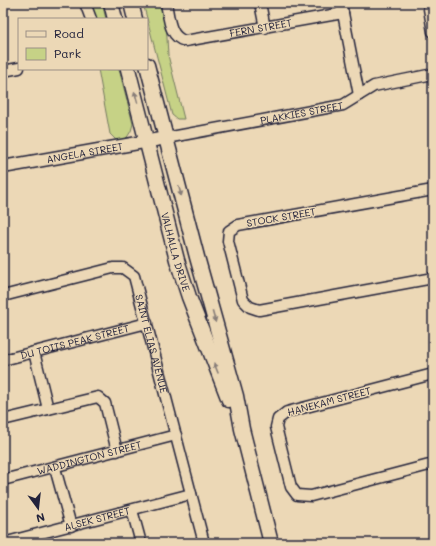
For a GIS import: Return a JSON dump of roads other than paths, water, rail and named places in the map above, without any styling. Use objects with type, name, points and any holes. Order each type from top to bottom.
[{"type":"main road","points":[[111,3],[115,18]]},
{"type":"main road","points":[[131,3],[135,18]]},
{"type":"main road","name":"VALHALLA DRIVE","points":[[128,70],[177,260],[189,297],[242,429]]},
{"type":"main road","name":"VALHALLA DRIVE","points":[[148,70],[236,396],[242,429],[271,543]]},
{"type":"street","points":[[85,3],[91,18]]},
{"type":"street","name":"FERN STREET","points":[[166,3],[171,29],[179,40],[191,42],[264,28],[342,8]]},
{"type":"street","points":[[260,3],[264,28]]},
{"type":"street","points":[[428,3],[433,32]]},
{"type":"street","points":[[342,8],[359,95]]},
{"type":"street","points":[[3,71],[18,68]]},
{"type":"street","name":"PLAKKIES STREET","points":[[166,138],[343,105],[374,86],[433,74]]},
{"type":"street","name":"ANGELA STREET","points":[[3,167],[166,138]]},
{"type":"street","name":"STOCK STREET","points":[[433,190],[238,225],[229,231],[228,241],[243,300],[250,307],[259,310],[433,278]]},
{"type":"street","name":"SAINT ELIAS AVENUE","points":[[3,296],[113,268],[123,268],[131,273],[135,280],[147,323],[204,543]]},
{"type":"street","name":"DU TOITS PEAK STREET","points":[[3,360],[147,323]]},
{"type":"street","points":[[34,352],[48,409]]},
{"type":"street","name":"HANEKAM STREET","points":[[433,374],[287,412],[278,419],[276,427],[291,487],[297,495],[311,496],[433,464]]},
{"type":"street","points":[[3,420],[94,397],[101,398],[105,403],[117,451]]},
{"type":"street","name":"WADDINGTON STREET","points":[[3,480],[55,468],[176,435]]},
{"type":"street","points":[[55,468],[71,526]]},
{"type":"street","name":"ALSEK STREET","points":[[3,543],[14,542],[191,494]]},
{"type":"street","points":[[132,510],[140,543]]}]
